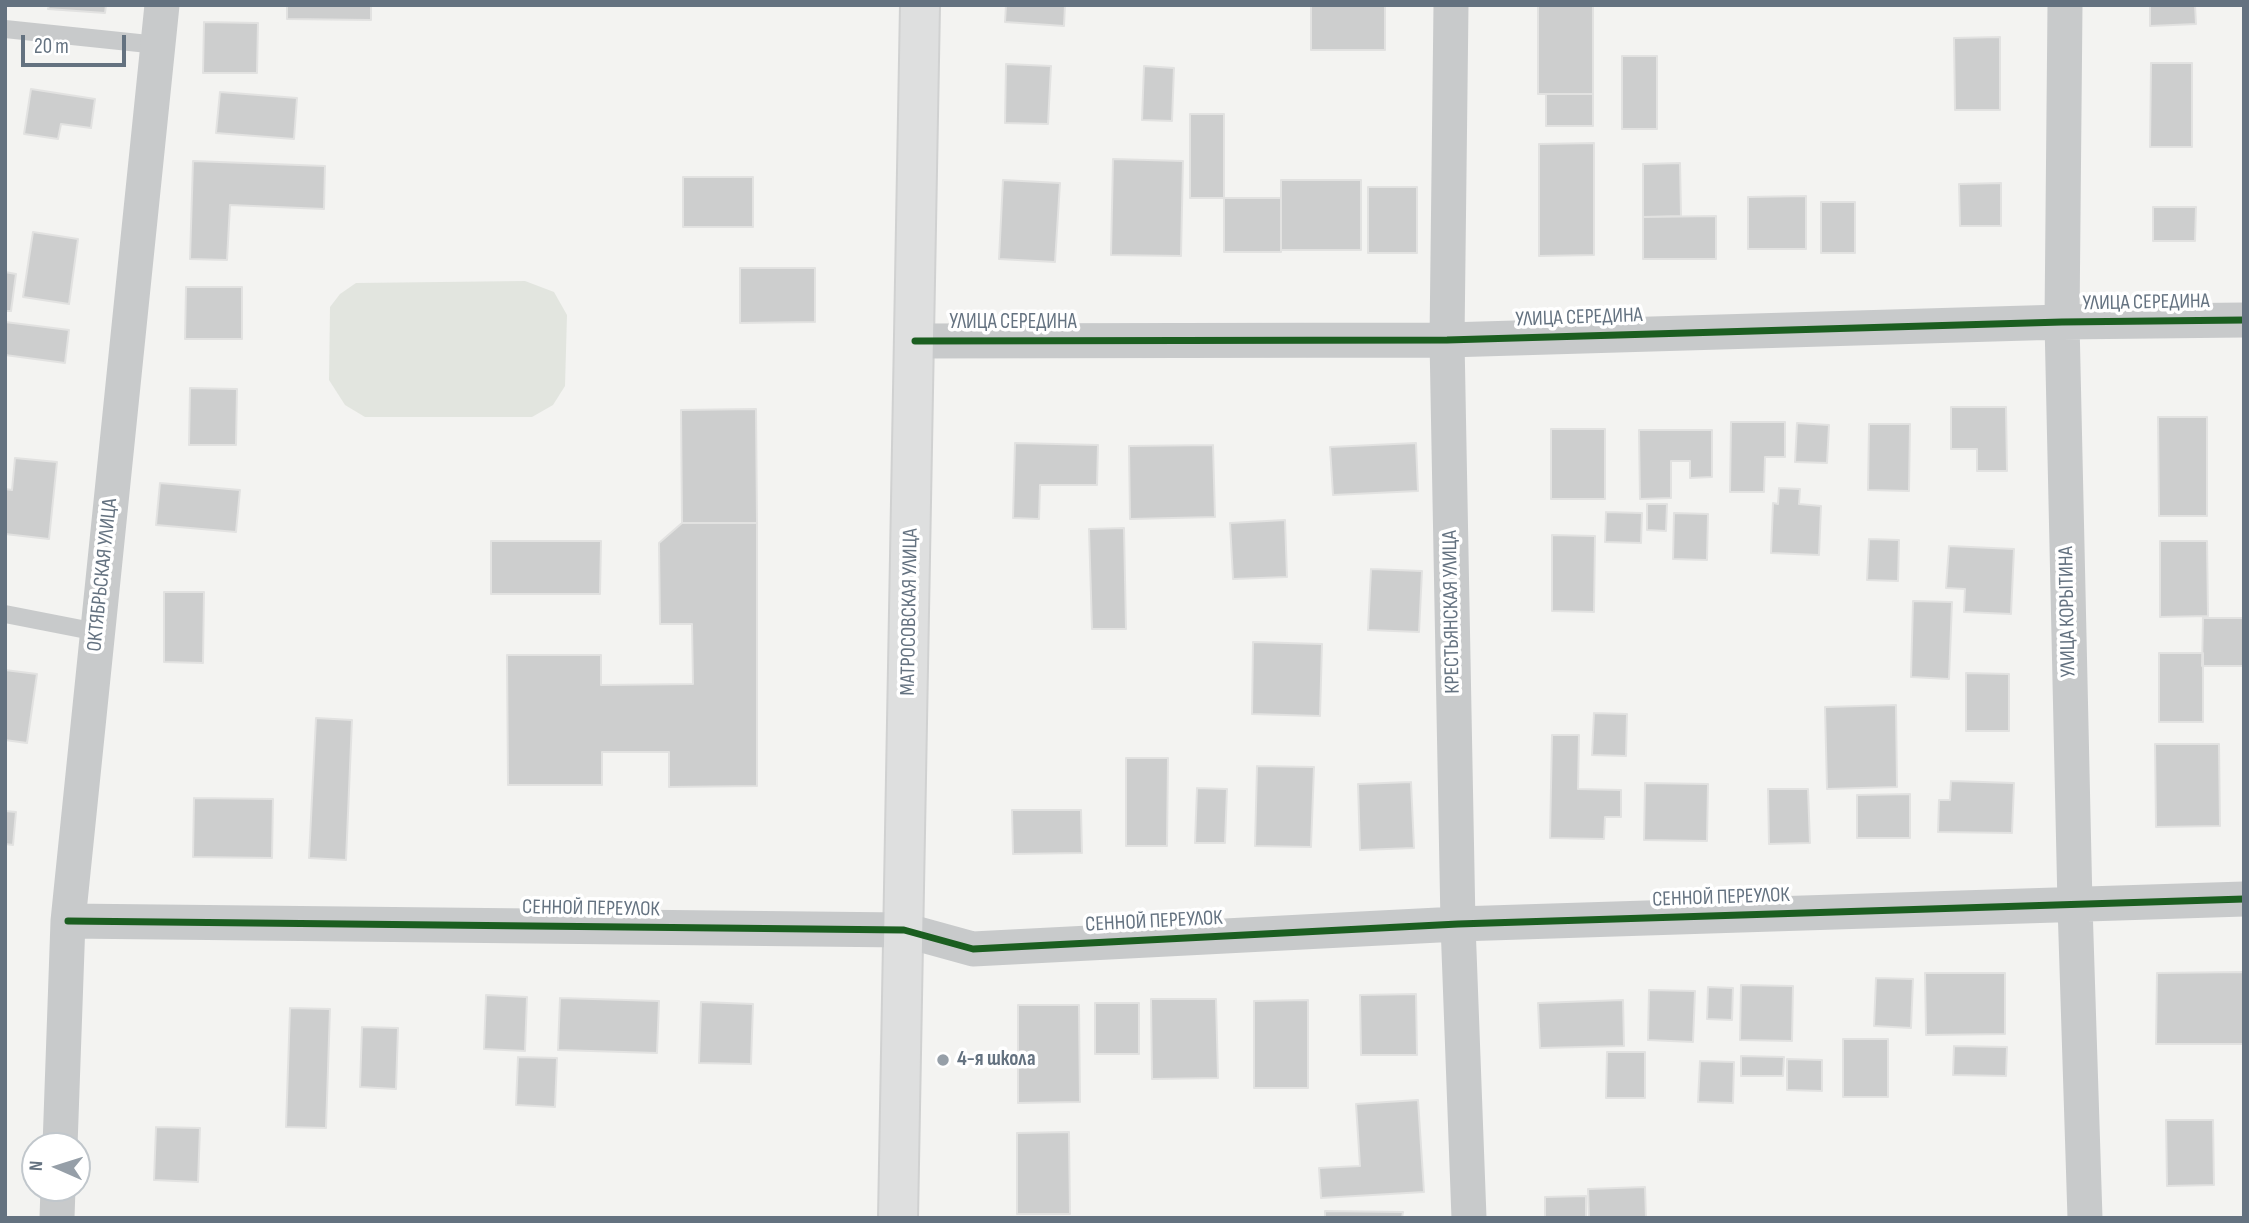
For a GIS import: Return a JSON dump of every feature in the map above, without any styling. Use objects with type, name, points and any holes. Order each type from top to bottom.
[{"type":"highway","name":"МАТРОСОВСКАЯ УЛИЦА","points":[[898,1218],[920,5]]},
{"type":"street","name":"ОКТЯБРЬСКАЯ УЛИЦА","points":[[60,1132],[68,921],[162,5]]},
{"type":"street","name":"КРЕСТЬЯНСКАЯ УЛИЦА","points":[[1451,5],[1447,340],[1458,924],[1469,1218]]},
{"type":"street","name":"УЛИЦА КОРЫТИНА","points":[[2065,5],[2062,322],[2085,1218]]},
{"type":"street","name":"УЛИЦА СЕРЕДИНА","points":[[915,341],[1447,340],[2062,322],[2244,320]]},
{"type":"street","name":"СЕННОЙ ПЕРЕУЛОК","points":[[68,921],[904,930],[974,948],[1458,924],[2244,899]]},
{"type":"lane","points":[[5,29],[158,45]]},
{"type":"lane","points":[[5,614],[97,632]]},
{"type":"shaded area","points":[[525,281],[554,292],[567,315],[565,386],[553,405],[532,417],[365,417],[345,405],[329,380],[330,307],[340,294],[356,283]]},
{"type":"building","points":[[49,5],[106,5],[105,13],[48,9]]},
{"type":"building","points":[[287,5],[371,5],[371,20],[287,19]]},
{"type":"building","points":[[1006,5],[1065,5],[1064,26],[1005,22]]},
{"type":"building","points":[[1311,5],[1385,5],[1385,50],[1311,50]]},
{"type":"building","points":[[1538,5],[1593,5],[1593,94],[1538,94]]},
{"type":"building","points":[[2150,5],[2195,5],[2196,24],[2150,26]]},
{"type":"building","points":[[204,22],[258,23],[257,73],[203,73]]},
{"type":"building","points":[[2000,37],[2000,110],[1955,110],[1954,38]]},
{"type":"building","points":[[1622,56],[1657,56],[1657,129],[1622,129]]},
{"type":"building","points":[[2151,63],[2192,63],[2192,147],[2150,147]]},
{"type":"building","points":[[1006,64],[1051,66],[1048,124],[1005,123]]},
{"type":"building","points":[[1144,66],[1174,68],[1172,121],[1142,120]]},
{"type":"building","points":[[31,89],[95,99],[91,128],[61,124],[58,139],[24,134]]},
{"type":"building","points":[[220,92],[297,98],[294,139],[216,133]]},
{"type":"building","points":[[1546,94],[1593,94],[1593,126],[1546,126]]},
{"type":"building","points":[[1190,114],[1224,114],[1224,198],[1190,198]]},
{"type":"building","points":[[1594,143],[1594,255],[1539,256],[1539,144]]},
{"type":"building","points":[[1113,159],[1183,161],[1181,256],[1111,255]]},
{"type":"building","points":[[193,161],[325,166],[324,209],[230,205],[227,260],[190,259]]},
{"type":"building","points":[[1680,163],[1681,216],[1643,217],[1643,164]]},
{"type":"building","points":[[683,177],[753,177],[753,227],[683,227]]},
{"type":"building","points":[[1003,180],[1060,183],[1055,262],[999,259]]},
{"type":"building","points":[[1281,180],[1361,180],[1361,250],[1281,250]]},
{"type":"building","points":[[2001,183],[2001,226],[1960,226],[1959,184]]},
{"type":"building","points":[[1368,187],[1417,187],[1417,253],[1368,253]]},
{"type":"building","points":[[1806,196],[1806,249],[1748,249],[1748,197]]},
{"type":"building","points":[[1224,198],[1281,198],[1281,252],[1224,252]]},
{"type":"building","points":[[1821,202],[1855,202],[1855,253],[1821,253]]},
{"type":"building","points":[[2153,207],[2196,207],[2195,241],[2153,241]]},
{"type":"building","points":[[1716,216],[1716,259],[1643,259],[1643,217]]},
{"type":"building","points":[[33,232],[78,239],[69,304],[23,297]]},
{"type":"building","points":[[740,268],[815,268],[815,322],[740,323]]},
{"type":"building","points":[[5,272],[16,274],[11,311],[5,311]]},
{"type":"building","points":[[186,287],[242,287],[242,339],[185,339]]},
{"type":"building","points":[[5,322],[69,330],[65,363],[5,355]]},
{"type":"building","points":[[190,388],[237,389],[236,445],[189,445]]},
{"type":"building","points":[[1951,407],[2006,407],[2007,471],[1977,471],[1977,449],[1951,449]]},
{"type":"building","points":[[756,409],[757,523],[682,523],[681,410]]},
{"type":"building","points":[[2158,417],[2207,417],[2207,516],[2159,516]]},
{"type":"building","points":[[1731,422],[1785,422],[1785,457],[1765,457],[1764,492],[1730,492]]},
{"type":"building","points":[[1797,423],[1829,425],[1827,463],[1795,462]]},
{"type":"building","points":[[1869,424],[1910,424],[1909,491],[1868,490]]},
{"type":"building","points":[[1551,429],[1605,429],[1605,499],[1551,499]]},
{"type":"building","points":[[1639,430],[1712,430],[1712,477],[1690,478],[1690,461],[1671,461],[1671,498],[1640,499]]},
{"type":"building","points":[[1015,443],[1098,445],[1097,485],[1040,485],[1039,519],[1013,518]]},
{"type":"building","points":[[1416,443],[1418,491],[1333,495],[1330,447]]},
{"type":"building","points":[[1213,445],[1215,517],[1130,519],[1129,446]]},
{"type":"building","points":[[15,458],[57,462],[49,539],[5,534],[5,489],[12,490]]},
{"type":"building","points":[[160,483],[240,490],[236,532],[156,525]]},
{"type":"building","points":[[1779,488],[1800,489],[1799,504],[1821,506],[1819,555],[1771,553],[1773,503],[1778,504]]},
{"type":"building","points":[[1647,504],[1667,504],[1666,531],[1647,530]]},
{"type":"building","points":[[1606,512],[1642,513],[1641,543],[1605,542]]},
{"type":"building","points":[[1674,513],[1708,514],[1707,560],[1673,559]]},
{"type":"building","points":[[1285,520],[1287,577],[1233,579],[1230,523]]},
{"type":"building","points":[[682,523],[757,523],[757,786],[669,787],[669,752],[602,752],[602,785],[508,785],[507,655],[601,655],[601,685],[693,684],[692,624],[660,624],[659,543]]},
{"type":"building","points":[[1124,528],[1126,629],[1092,629],[1089,529]]},
{"type":"building","points":[[1552,535],[1595,536],[1594,612],[1552,611]]},
{"type":"building","points":[[1869,539],[1899,540],[1898,581],[1867,580]]},
{"type":"building","points":[[491,541],[601,541],[600,594],[491,594]]},
{"type":"building","points":[[2160,541],[2207,541],[2208,616],[2160,617]]},
{"type":"building","points":[[1949,546],[2014,549],[2011,614],[1964,612],[1965,589],[1946,588]]},
{"type":"building","points":[[1371,569],[1422,571],[1419,632],[1368,630]]},
{"type":"building","points":[[164,592],[204,592],[203,663],[164,662]]},
{"type":"building","points":[[1913,601],[1952,602],[1949,679],[1911,677]]},
{"type":"building","points":[[2203,618],[2244,618],[2244,666],[2202,666]]},
{"type":"building","points":[[1253,642],[1322,644],[1320,716],[1252,714]]},
{"type":"building","points":[[2159,653],[2203,653],[2203,722],[2159,722]]},
{"type":"building","points":[[5,670],[37,674],[27,743],[5,740]]},
{"type":"building","points":[[1966,673],[2009,674],[2009,731],[1966,731]]},
{"type":"building","points":[[1896,705],[1897,787],[1827,789],[1825,707]]},
{"type":"building","points":[[1594,713],[1627,714],[1626,756],[1592,755]]},
{"type":"building","points":[[316,718],[352,720],[346,860],[309,858]]},
{"type":"building","points":[[1552,735],[1579,735],[1578,789],[1621,790],[1621,817],[1605,817],[1604,839],[1550,838]]},
{"type":"building","points":[[2155,744],[2219,744],[2220,826],[2156,827]]},
{"type":"building","points":[[1126,758],[1168,758],[1167,846],[1126,846]]},
{"type":"building","points":[[1257,766],[1314,767],[1311,847],[1255,846]]},
{"type":"building","points":[[1951,781],[2014,783],[2012,833],[1938,832],[1939,800],[1950,800]]},
{"type":"building","points":[[1411,782],[1414,848],[1360,850],[1358,784]]},
{"type":"building","points":[[1645,783],[1708,784],[1707,841],[1644,840]]},
{"type":"building","points":[[1197,788],[1227,789],[1225,843],[1195,843]]},
{"type":"building","points":[[1768,789],[1808,789],[1810,843],[1769,844]]},
{"type":"building","points":[[1910,794],[1910,838],[1857,838],[1857,795]]},
{"type":"building","points":[[194,798],[273,799],[272,858],[193,857]]},
{"type":"building","points":[[1012,810],[1081,810],[1082,853],[1013,854]]},
{"type":"building","points":[[5,811],[16,812],[13,845],[5,844]]},
{"type":"building","points":[[2244,972],[2244,1044],[2156,1044],[2157,973]]},
{"type":"building","points":[[1925,973],[2005,973],[2005,1034],[1926,1035]]},
{"type":"building","points":[[1876,978],[1913,979],[1911,1028],[1874,1026]]},
{"type":"building","points":[[1741,985],[1793,986],[1792,1041],[1740,1040]]},
{"type":"building","points":[[1708,987],[1733,988],[1732,1020],[1707,1019]]},
{"type":"building","points":[[1649,990],[1695,991],[1693,1042],[1648,1040]]},
{"type":"building","points":[[1416,994],[1417,1055],[1361,1055],[1360,995]]},
{"type":"building","points":[[486,995],[527,997],[525,1051],[484,1049]]},
{"type":"building","points":[[560,998],[659,1001],[657,1053],[558,1050]]},
{"type":"building","points":[[1151,999],[1216,999],[1218,1078],[1152,1079]]},
{"type":"building","points":[[1308,1000],[1308,1088],[1254,1088],[1254,1001]]},
{"type":"building","points":[[1623,1000],[1624,1046],[1540,1048],[1538,1003]]},
{"type":"building","points":[[701,1002],[753,1004],[751,1064],[699,1063]]},
{"type":"building","points":[[1095,1003],[1139,1003],[1139,1054],[1095,1054]]},
{"type":"building","points":[[1018,1005],[1079,1005],[1080,1102],[1018,1103]]},
{"type":"building","points":[[290,1008],[330,1009],[326,1128],[286,1127]]},
{"type":"building","points":[[362,1027],[398,1028],[396,1089],[360,1087]]},
{"type":"building","points":[[1843,1039],[1888,1039],[1888,1097],[1843,1097]]},
{"type":"building","points":[[1954,1046],[2007,1047],[2006,1076],[1953,1075]]},
{"type":"building","points":[[1607,1052],[1645,1052],[1645,1098],[1606,1098]]},
{"type":"building","points":[[1741,1056],[1784,1057],[1783,1076],[1741,1076]]},
{"type":"building","points":[[518,1057],[557,1058],[555,1107],[516,1105]]},
{"type":"building","points":[[1787,1059],[1822,1060],[1822,1091],[1787,1090]]},
{"type":"building","points":[[1700,1061],[1734,1062],[1733,1103],[1698,1102]]},
{"type":"building","points":[[1418,1100],[1424,1192],[1321,1198],[1319,1168],[1360,1166],[1356,1104]]},
{"type":"building","points":[[2166,1120],[2213,1120],[2214,1185],[2167,1186]]},
{"type":"building","points":[[156,1127],[200,1128],[198,1182],[154,1180]]},
{"type":"building","points":[[1069,1132],[1070,1214],[1017,1214],[1017,1133]]},
{"type":"building","points":[[1645,1187],[1646,1218],[1589,1218],[1588,1189]]},
{"type":"building","points":[[1586,1196],[1586,1218],[1545,1218],[1545,1197]]},
{"type":"building","points":[[1325,1211],[1403,1212],[1402,1218],[1325,1218]]},
{"type":"cycle path","points":[[915,341],[1447,340],[2062,322],[2244,320]]},
{"type":"cycle path","points":[[68,921],[904,930],[973,949],[1458,924],[2244,899]]},
{"type":"place","name":"4-я школа","points":[[943,1060]]}]
